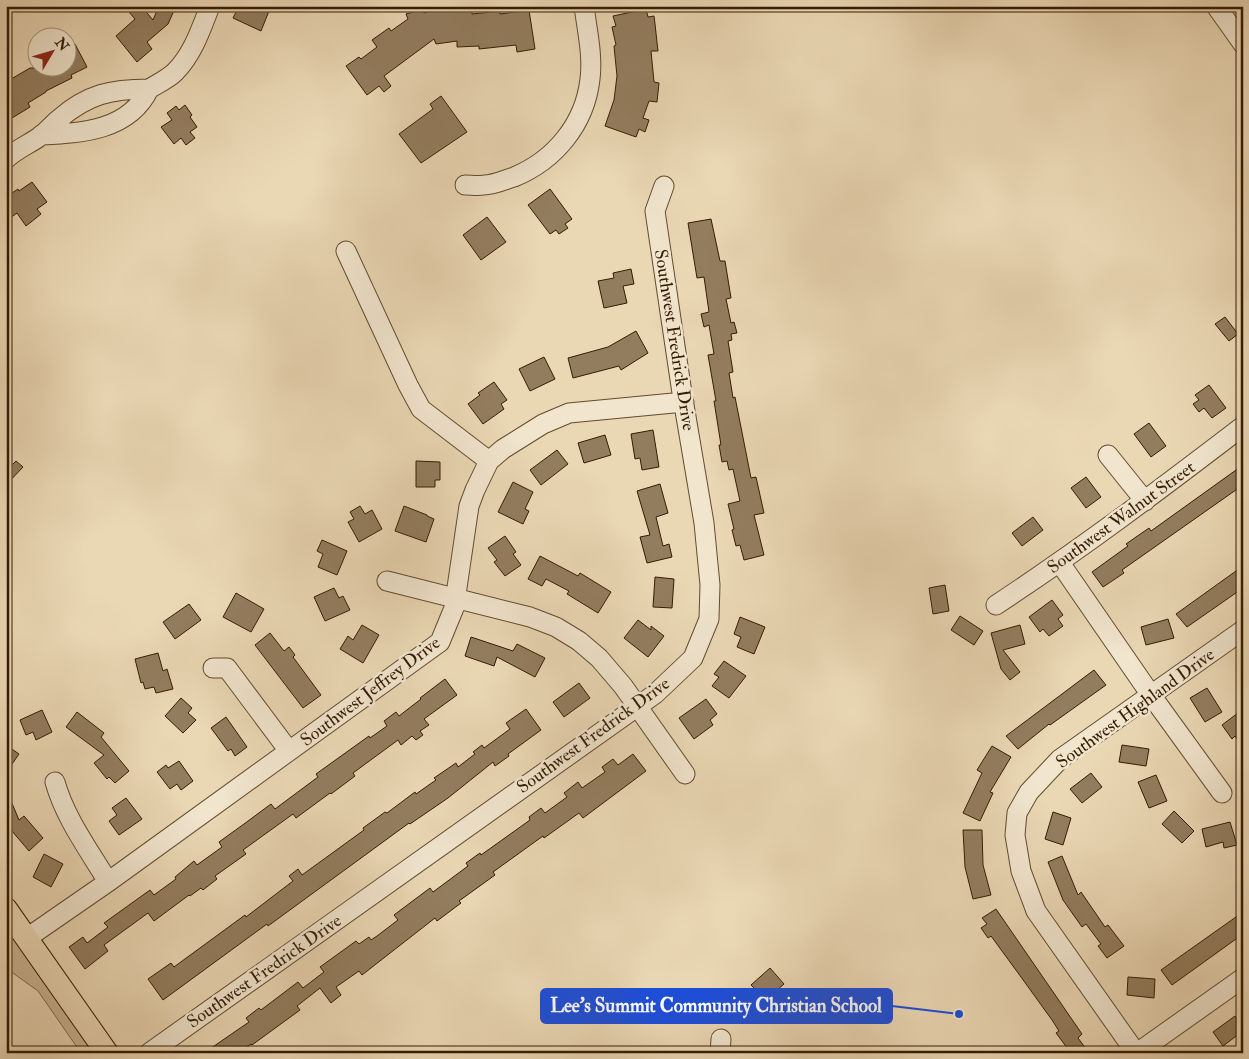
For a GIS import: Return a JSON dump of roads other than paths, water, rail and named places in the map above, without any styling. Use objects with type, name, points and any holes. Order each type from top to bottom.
[{"type":"main road","points":[[6,909],[107,1053]]},
{"type":"street","points":[[41,135],[83,133],[101,128],[133,110],[149,89],[174,73],[182,64],[192,50],[210,6]]},
{"type":"street","points":[[465,185],[485,186],[527,172],[540,163],[569,136],[585,101],[590,79],[590,49],[584,6]]},
{"type":"street","points":[[1216,6],[1243,44]]},
{"type":"street","points":[[6,159],[41,135],[77,105],[102,93],[149,89]]},
{"type":"street","name":"Southwest Fredrick Drive","points":[[149,1053],[655,694],[693,658],[709,619],[710,585],[704,523],[656,211],[664,186]]},
{"type":"street","points":[[346,251],[421,409],[489,462]]},
{"type":"street","name":"Southwest Jeffrey Drive","points":[[27,938],[108,882],[440,642],[454,608],[469,506],[474,490],[489,462],[503,449],[543,424],[569,413],[684,402]]},
{"type":"street","name":"Southwest Walnut Street","points":[[996,605],[1060,563],[1146,501],[1243,426]]},
{"type":"street","points":[[1108,455],[1146,501]]},
{"type":"street","points":[[1060,563],[1151,695],[1222,793]]},
{"type":"street","points":[[387,581],[530,617],[556,627],[579,641],[599,658],[623,686],[685,774]]},
{"type":"street","name":"Southwest Highland Drive","points":[[1136,1053],[1036,911],[1021,871],[1015,835],[1017,813],[1029,792],[1060,760],[1243,630]]},
{"type":"street","points":[[213,668],[227,668],[289,751]]},
{"type":"street","points":[[55,782],[58,794],[72,823],[108,882]]},
{"type":"street","points":[[1136,1053],[1243,978]]},
{"type":"place","name":"Lee's Summit Community Christian School","points":[[959,1014]]}]
